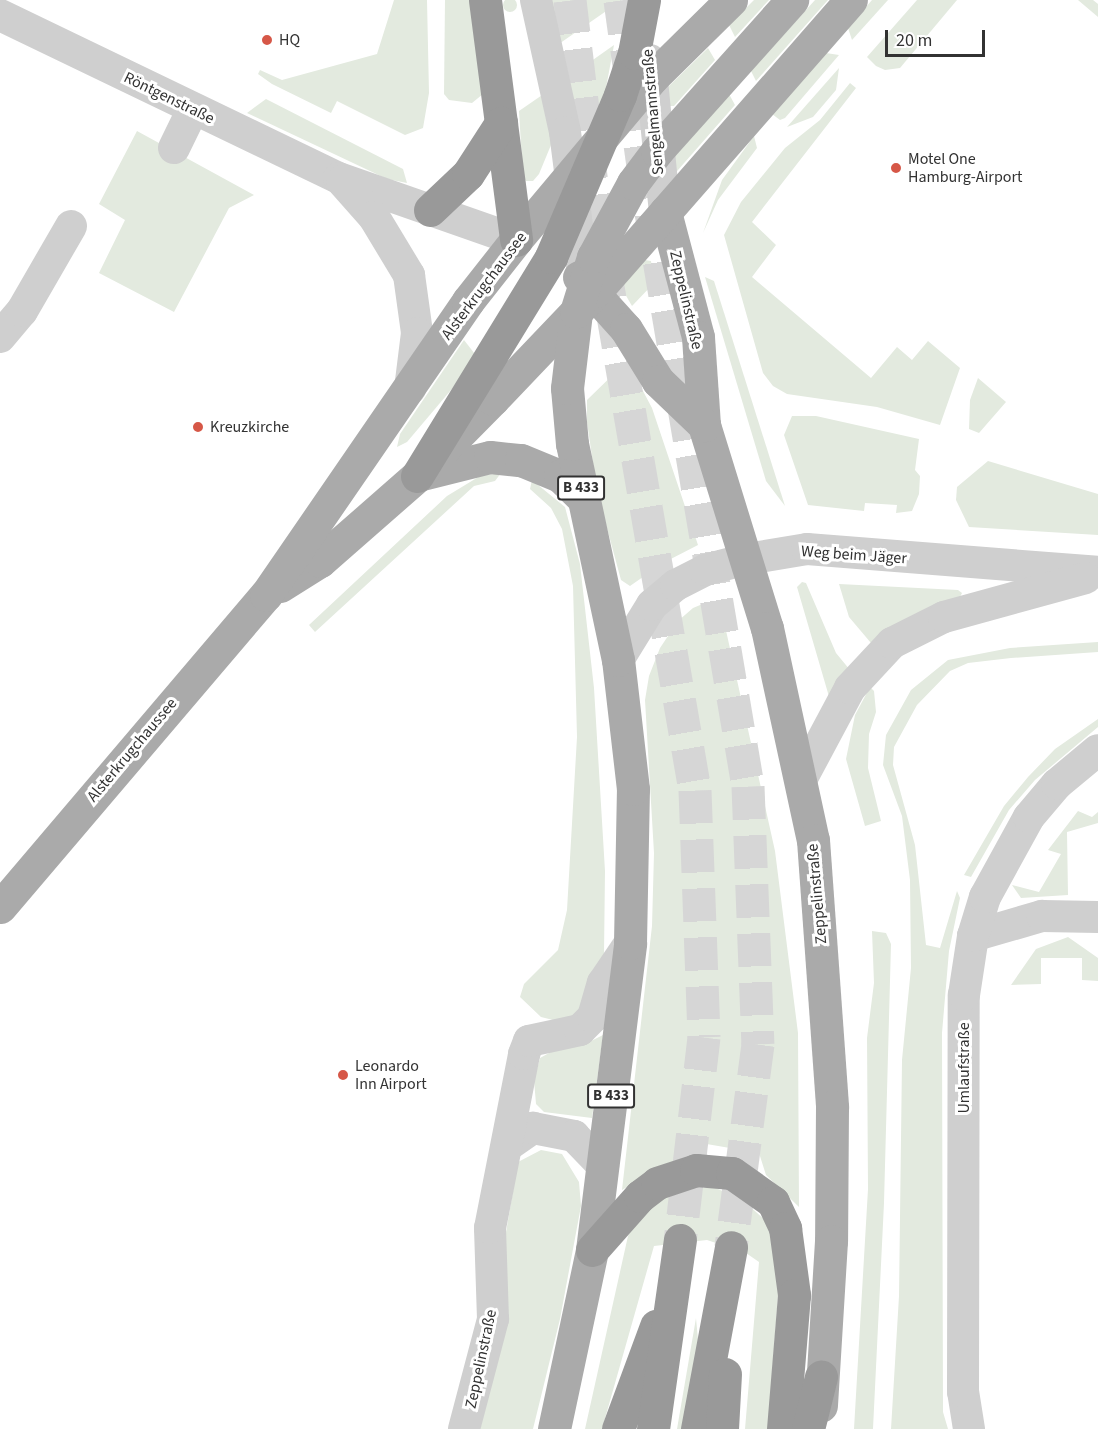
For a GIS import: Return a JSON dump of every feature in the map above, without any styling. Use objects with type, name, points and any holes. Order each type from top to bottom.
[{"type":"highway","points":[[486,0],[516,240]]},
{"type":"highway","points":[[417,476],[551,257],[573,188],[598,145],[620,95],[644,6]]},
{"type":"highway","points":[[430,210],[468,174],[501,123]]},
{"type":"highway","points":[[592,1250],[640,1196],[657,1183],[696,1170],[732,1173],[773,1202],[785,1228],[794,1295],[783,1429]]},
{"type":"highway","points":[[697,1429],[731,1247],[722,1429]]},
{"type":"highway","points":[[618,1429],[678,1255],[653,1429]]},
{"type":"highway","points":[[808,1429],[820,1377]]},
{"type":"main road","points":[[598,145],[652,78],[731,0]]},
{"type":"main road","name":"Alsterkrugchaussee","points":[[585,295],[614,215],[657,151],[792,0]]},
{"type":"main road","name":"Alsterkrugchaussee","points":[[266,595],[320,561],[417,476],[665,212],[851,0]]},
{"type":"main road","name":"Alsterkrugchaussee","points":[[0,907],[266,595],[468,302],[516,240],[573,188]]},
{"type":"main road","name":"Zeppelinstraße","points":[[665,212],[698,337],[704,426],[747,559],[802,778],[821,927],[832,1107],[831,1241],[820,1377],[821,1429]]},
{"type":"main road","name":"Zeppelinstraße","points":[[516,240],[551,257],[585,295],[642,350],[658,381],[704,426]]},
{"type":"main road","name":"B 433","points":[[554,1429],[592,1250],[630,943],[633,789],[618,660],[572,444],[567,388],[585,295]]},
{"type":"main road","points":[[417,476],[490,457],[520,460],[560,476],[583,498]]},
{"type":"street","points":[[536,0],[573,188],[585,295]]},
{"type":"street","name":"Sengelmannstraße","points":[[644,6],[665,212]]},
{"type":"street","name":"Röntgenstraße","points":[[0,15],[339,178],[516,240]]},
{"type":"street","points":[[174,148],[194,109]]},
{"type":"street","name":"Röntgenstraße","points":[[339,178],[374,216],[409,275],[417,333],[410,389]]},
{"type":"street","points":[[0,337],[22,311],[71,226]]},
{"type":"street","name":"Weg beim Jäger","points":[[618,660],[652,605],[676,585],[705,570],[747,559],[807,549],[1098,574]]},
{"type":"street","name":"Weg beim Jäger","points":[[802,778],[850,688],[892,643],[944,617],[1098,574]]},
{"type":"street","name":"Umlaufstraße","points":[[969,1429],[963,1392],[964,1007],[973,936],[985,897],[1029,817],[1057,784],[1098,750]]},
{"type":"street","points":[[973,936],[1042,916],[1098,917]]},
{"type":"street","name":"Zeppelinstraße","points":[[464,1429],[493,1319],[494,1279],[488,1248],[529,1041],[580,1030],[593,1017],[603,983],[630,943]]},
{"type":"street","points":[[507,1146],[533,1128],[574,1136],[603,1166]]},
{"type":"shaded area","points":[[510,-2],[515,0],[517,5],[515,10],[510,12],[505,10],[503,5],[505,0]]},
{"type":"shaded area","points":[[394,0],[427,0],[429,93],[423,128],[405,135],[337,101],[331,113],[272,84],[258,74],[260,70],[282,80],[377,54]]},
{"type":"shaded area","points":[[445,0],[470,0],[483,94],[472,103],[449,100],[444,94]]},
{"type":"shaded area","points":[[546,0],[622,0],[556,46]]},
{"type":"shaded area","points":[[754,0],[769,0],[735,37],[729,25]]},
{"type":"shaded area","points":[[815,0],[828,0],[756,81],[751,71]]},
{"type":"shaded area","points":[[872,0],[888,0],[852,40],[848,28]]},
{"type":"shaded area","points":[[917,0],[957,0],[900,68],[885,70],[876,66],[867,57]]},
{"type":"shaded area","points":[[1078,0],[1093,0],[1098,4],[1098,17]]},
{"type":"shaded area","points":[[614,45],[605,93],[595,111],[577,126],[563,81]]},
{"type":"shaded area","points":[[708,48],[715,60],[674,106],[669,106],[668,87]]},
{"type":"shaded area","points":[[826,53],[839,55],[785,118],[780,120],[772,114]]},
{"type":"shaded area","points":[[839,68],[836,90],[813,117],[787,127]]},
{"type":"shaded area","points":[[850,83],[856,88],[752,222],[776,245],[752,277],[871,378],[897,347],[912,360],[928,341],[960,368],[940,425],[877,407],[787,394],[773,386],[763,373],[724,235],[741,202],[785,148],[820,120]]},
{"type":"shaded area","points":[[548,91],[553,126],[551,145],[539,174],[533,181],[526,181],[523,177],[519,111]]},
{"type":"shaded area","points":[[729,94],[735,105],[671,178],[668,164]]},
{"type":"shaded area","points":[[266,99],[403,169],[407,183],[387,179],[247,113]]},
{"type":"shaded area","points":[[137,131],[254,195],[229,208],[174,312],[99,273],[125,220],[99,204]]},
{"type":"shaded area","points":[[754,136],[757,148],[718,200],[703,233],[722,180]]},
{"type":"shaded area","points":[[645,260],[651,261],[654,283],[632,306],[621,287]]},
{"type":"shaded area","points":[[705,277],[714,281],[785,506],[766,481]]},
{"type":"shaded area","points":[[464,340],[478,358],[407,442],[397,447],[400,434]]},
{"type":"shaded area","points":[[627,361],[652,408],[698,545],[663,563],[630,586],[621,580],[597,491],[587,422],[587,400]]},
{"type":"shaded area","points":[[978,378],[1006,402],[979,433],[969,429],[970,400]]},
{"type":"shaded area","points":[[792,416],[816,416],[919,439],[915,470],[920,476],[919,494],[912,511],[896,513],[897,505],[865,503],[864,511],[808,505],[784,435]]},
{"type":"shaded area","points":[[988,461],[1098,494],[1098,535],[969,527],[956,500],[957,487]]},
{"type":"shaded area","points":[[501,473],[495,481],[474,486],[315,632],[309,625],[447,496],[480,476]]},
{"type":"shaded area","points":[[532,480],[565,507],[580,564],[594,688],[605,871],[604,954],[577,1015],[557,1021],[541,1017],[520,997],[524,984],[558,950],[567,910],[577,737],[573,586],[562,529],[551,508],[530,489]]},
{"type":"shaded area","points":[[802,582],[806,583],[836,653],[850,670],[830,700],[797,587]]},
{"type":"shaded area","points":[[839,584],[958,590],[962,593],[959,599],[871,643],[849,617]]},
{"type":"shaded area","points":[[705,603],[720,612],[725,626],[775,851],[798,1033],[799,1207],[766,1175],[759,1153],[695,1142],[682,1159],[659,1167],[622,1190],[652,926],[654,853],[645,700],[649,676],[660,648],[678,621],[693,608]]},
{"type":"shaded area","points":[[1098,642],[1098,652],[968,663],[950,671],[917,705],[894,747],[893,765],[915,845],[926,945],[940,948],[957,891],[960,898],[949,951],[942,1033],[943,1412],[948,1429],[891,1429],[899,1296],[902,1060],[911,968],[910,880],[902,816],[883,765],[886,735],[911,690],[948,660],[1010,648]]},
{"type":"shaded area","points":[[870,687],[874,691],[876,712],[869,734],[868,768],[881,821],[865,826],[846,759],[855,715]]},
{"type":"shaded area","points":[[1098,719],[1098,727],[1035,780],[1009,810],[971,877],[964,875],[1004,806],[1028,777],[1055,749]]},
{"type":"shaded area","points":[[1078,811],[1092,817],[1098,812],[1098,823],[1067,832],[1068,895],[1021,898],[1012,885],[1039,892],[1061,854],[1048,850]]},
{"type":"shaded area","points":[[872,931],[886,933],[891,944],[884,1203],[873,1429],[854,1429],[868,1189],[867,1038],[874,983]]},
{"type":"shaded area","points":[[1068,937],[1098,958],[1098,981],[1082,980],[1082,958],[1041,958],[1041,984],[1011,985],[1036,949]]},
{"type":"shaded area","points":[[603,1035],[592,1118],[544,1112],[536,1104],[534,1080],[540,1058],[558,1048],[583,1045]]},
{"type":"shaded area","points":[[541,1150],[562,1154],[579,1182],[581,1206],[560,1319],[533,1429],[480,1429],[508,1318],[505,1238],[518,1162]]},
{"type":"shaded area","points":[[695,1188],[716,1188],[745,1202],[766,1221],[781,1255],[768,1429],[745,1429],[759,1262],[746,1253],[707,1240],[654,1246],[602,1429],[585,1429],[628,1236],[642,1212],[668,1196]]},
{"type":"shaded area","points":[[696,1318],[698,1340],[688,1429],[677,1429]]},
{"type":"tunnel","points":[[570,0],[596,217],[695,790],[704,1037],[680,1240]]},
{"type":"tunnel","points":[[620,0],[643,165],[748,786],[758,1044],[731,1247]]},
{"type":"place","name":"HQ","points":[[267,40]]},
{"type":"place","name":"Motel One Hamburg-Airport","points":[[896,168]]},
{"type":"place","name":"Kreuzkirche","points":[[198,427]]},
{"type":"place","name":"Leonardo Inn Airport","points":[[343,1075]]}]
